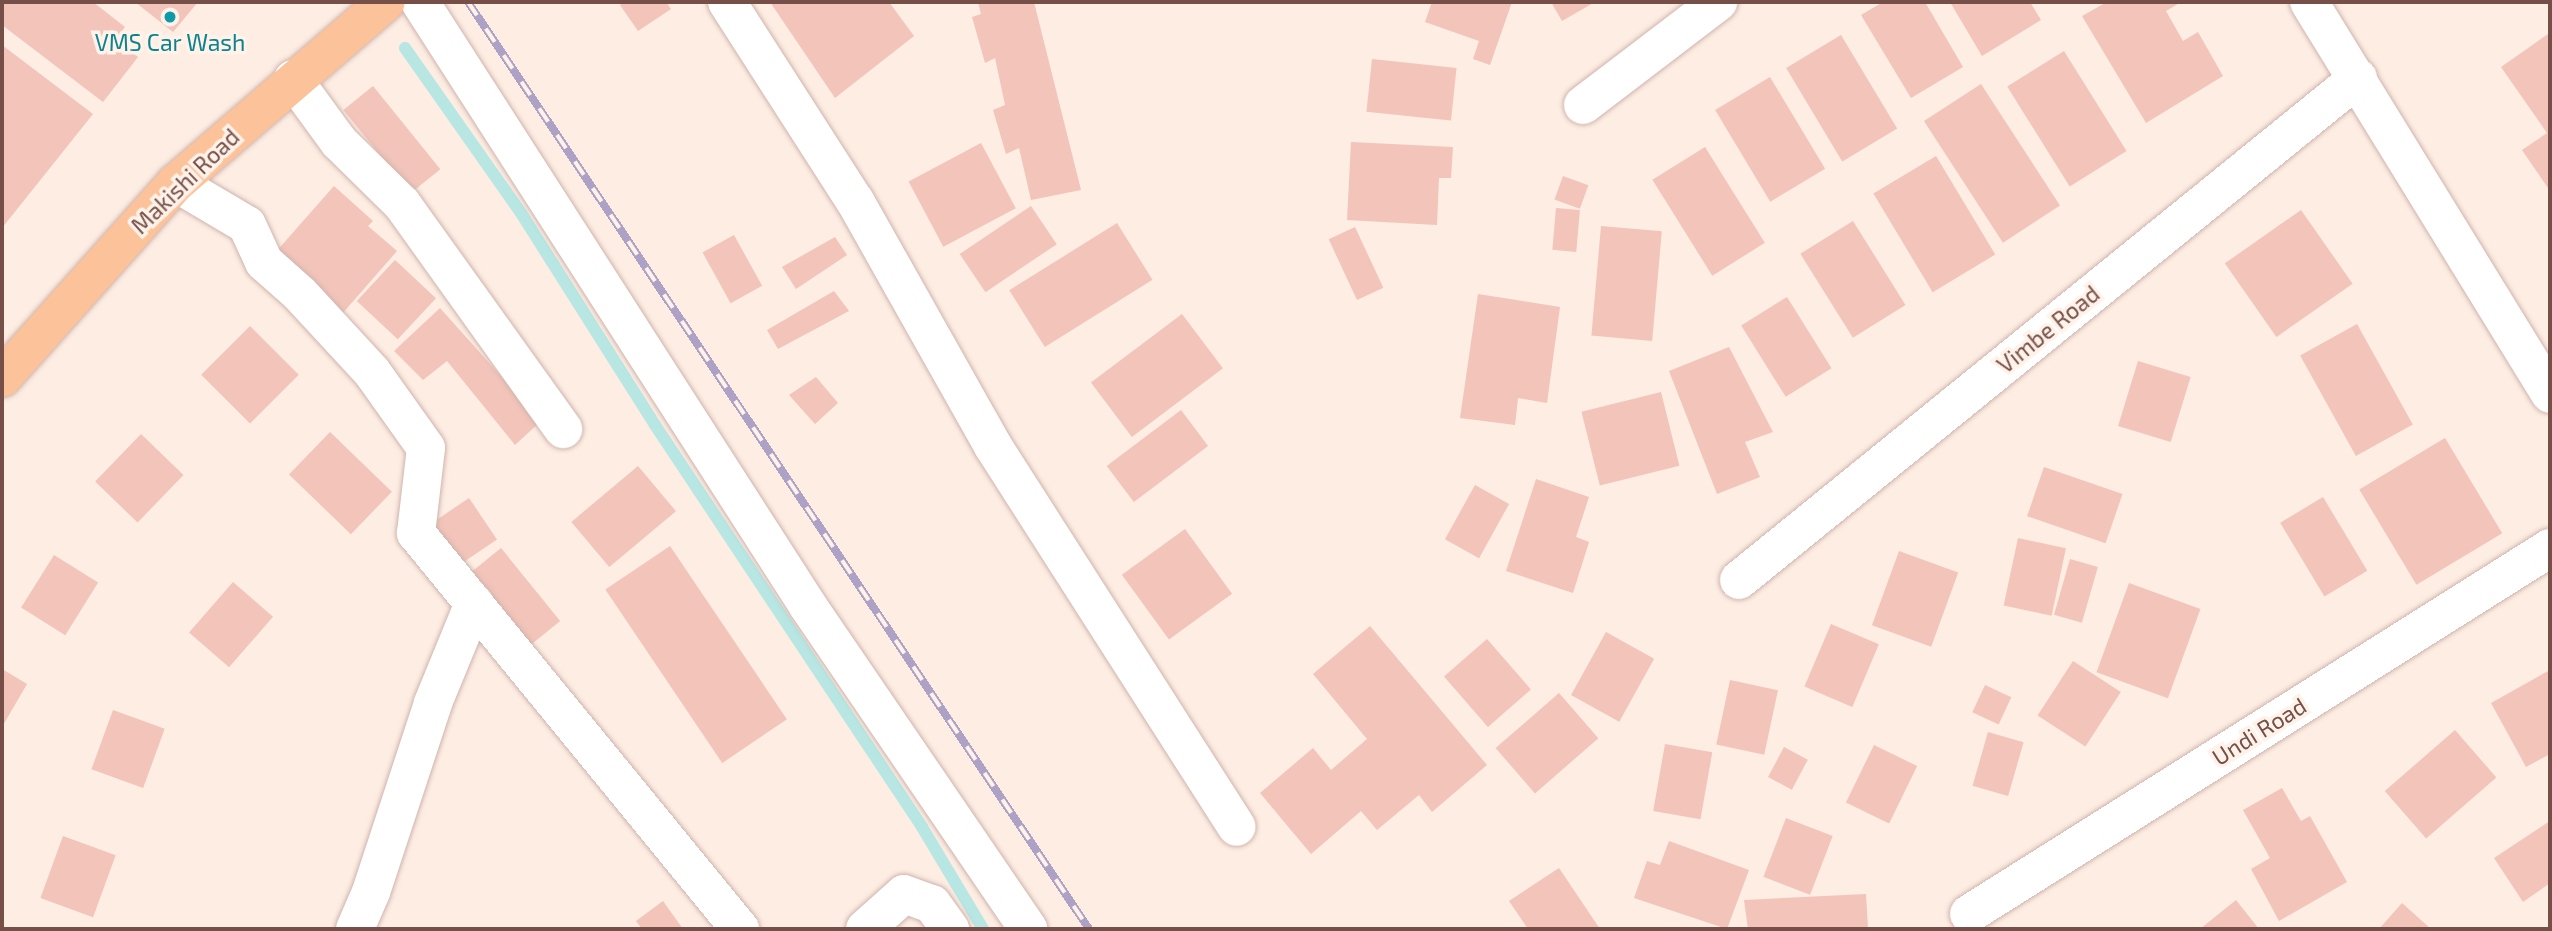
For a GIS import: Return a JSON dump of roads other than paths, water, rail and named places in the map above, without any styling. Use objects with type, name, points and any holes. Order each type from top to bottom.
[{"type":"main road","name":"Makishi Road","points":[[2,378],[176,183],[293,79],[386,2]]},
{"type":"street","points":[[420,2],[808,606],[1028,929]]},
{"type":"street","points":[[727,2],[855,201],[993,446],[1237,827]]},
{"type":"street","points":[[1583,105],[1718,2]]},
{"type":"street","points":[[2309,2],[2550,394]]},
{"type":"street","name":"Vimbe Road","points":[[1739,580],[2358,78]]},
{"type":"street","points":[[293,79],[339,142],[402,204],[563,429]]},
{"type":"street","points":[[176,183],[247,225],[264,262],[300,294],[372,372],[426,448],[416,533],[740,929]]},
{"type":"street","name":"Undi Road","points":[[1969,914],[2550,548]]},
{"type":"street","points":[[355,929],[370,892],[433,703],[474,603]]},
{"type":"street","points":[[865,929],[904,894],[932,904],[950,929]]},
{"type":"waterway","points":[[405,48],[521,213],[655,425],[922,827],[983,929]]},
{"type":"railway","points":[[468,2],[1089,929]]},
{"type":"place","name":"VMS Car Wash","points":[[170,17]]}]
